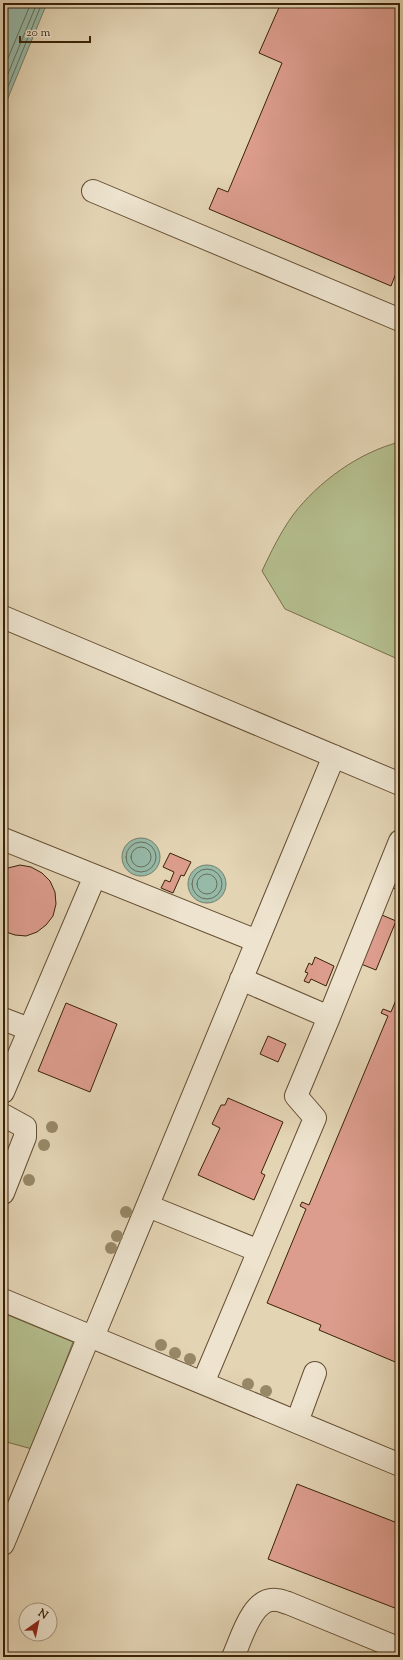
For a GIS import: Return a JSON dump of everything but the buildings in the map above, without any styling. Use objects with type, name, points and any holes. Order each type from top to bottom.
[{"type":"lane","points":[[93,191],[400,320]]},
{"type":"lane","points":[[3,617],[400,784]]},
{"type":"lane","points":[[3,1544],[148,1206],[334,756]]},
{"type":"lane","points":[[3,839],[257,941]]},
{"type":"lane","points":[[203,1383],[315,1118],[296,1096],[400,842]]},
{"type":"lane","points":[[3,1092],[32,1036],[95,876]]},
{"type":"lane","points":[[241,980],[329,1017]]},
{"type":"lane","points":[[3,1019],[32,1036]]},
{"type":"lane","points":[[3,1115],[25,1127],[25,1137],[3,1193]]},
{"type":"lane","points":[[148,1206],[259,1251]]},
{"type":"lane","points":[[3,1300],[400,1465]]},
{"type":"lane","points":[[297,1422],[315,1373]]},
{"type":"lane","points":[[233,1657],[253,1612],[262,1603],[275,1599],[400,1649]]},
{"type":"shaded area","points":[[400,442],[400,660],[285,609],[262,571],[288,522],[314,491],[340,470],[355,461],[370,453]]},
{"type":"shaded area","points":[[3,1313],[73,1342],[32,1449],[3,1441]]},
{"type":"water","points":[[3,3],[47,3],[3,110]]},
{"type":"water","points":[[137,838],[145,838],[155,843],[159,850],[159,864],[155,871],[145,876],[137,876],[127,871],[125,868],[122,861],[122,853],[127,843],[130,841]]},
{"type":"water","points":[[203,865],[211,865],[221,870],[225,877],[225,891],[221,898],[211,903],[203,903],[193,898],[191,895],[188,888],[188,880],[193,870],[196,868]]}]
